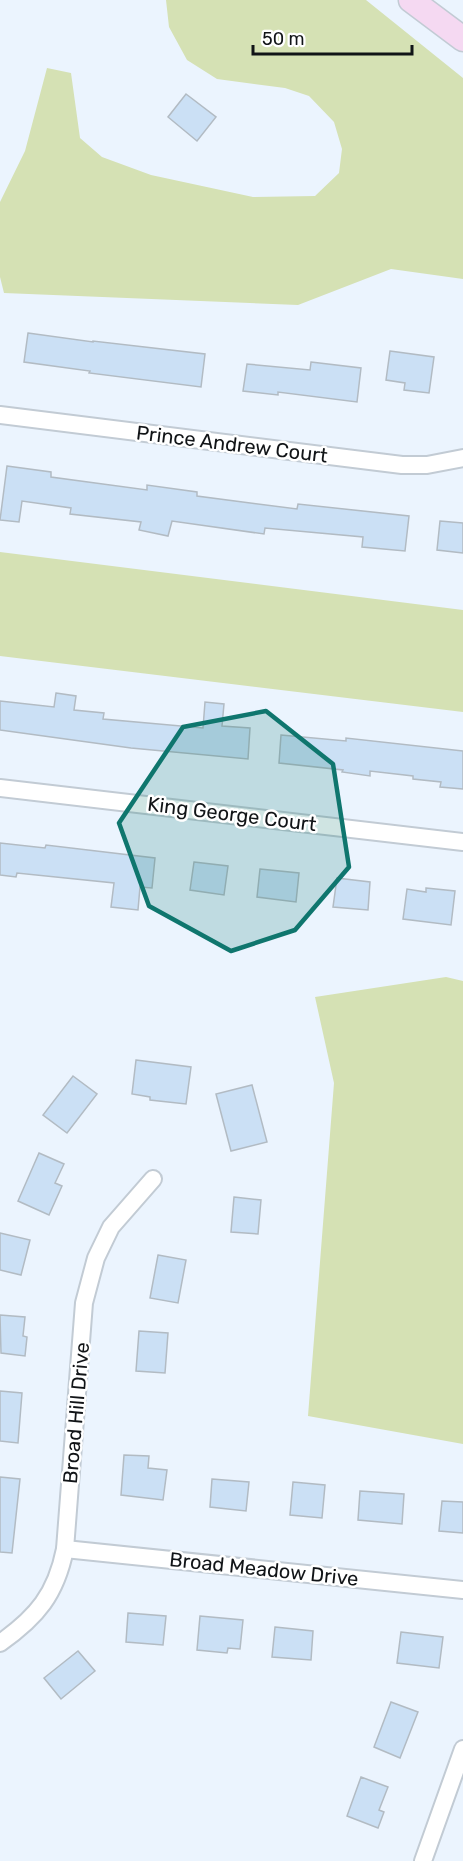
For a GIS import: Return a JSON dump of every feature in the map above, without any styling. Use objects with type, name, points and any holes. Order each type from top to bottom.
[{"type":"street","points":[[411,0],[463,39]]},
{"type":"street","name":"Prince Andrew Court","points":[[0,415],[402,465],[427,465],[463,458]]},
{"type":"street","name":"King George Court","points":[[0,788],[463,842]]},
{"type":"street","name":"Broad Hill Drive","points":[[0,1643],[25,1625],[46,1600],[62,1566],[84,1303],[96,1258],[111,1227],[153,1179]]},
{"type":"street","name":"Broad Meadow Drive","points":[[65,1549],[463,1590]]},
{"type":"street","points":[[423,1861],[463,1749]]},
{"type":"highlighted area","points":[[266,711],[333,764],[349,867],[295,930],[231,951],[149,906],[119,823],[183,727]]},
{"type":"green space","points":[[166,0],[366,0],[463,78],[463,279],[391,269],[298,305],[4,293],[0,277],[0,202],[25,151],[47,68],[71,73],[80,138],[102,157],[151,175],[253,197],[315,196],[339,173],[342,149],[334,122],[309,96],[285,88],[217,79],[187,60],[169,27]]},
{"type":"green space","points":[[0,552],[463,610],[463,712],[0,656]]},
{"type":"green space","points":[[446,977],[463,981],[463,1444],[308,1416],[334,1083],[315,997]]},
{"type":"building","points":[[186,94],[216,117],[197,141],[168,117]]},
{"type":"building","points":[[28,333],[205,354],[201,387],[89,373],[90,371],[24,362]]},
{"type":"building","points":[[390,351],[434,357],[429,393],[404,390],[405,383],[386,380]]},
{"type":"building","points":[[311,362],[361,368],[357,402],[278,392],[278,395],[243,391],[247,364],[310,370]]},
{"type":"building","points":[[7,466],[51,472],[51,477],[147,490],[147,485],[197,492],[197,496],[297,509],[298,504],[409,516],[405,551],[362,547],[363,537],[265,528],[264,534],[172,521],[168,536],[139,530],[141,522],[70,514],[71,508],[22,501],[19,522],[0,520]]},
{"type":"building","points":[[440,521],[463,523],[463,553],[437,550]]},
{"type":"building","points":[[56,693],[76,696],[74,710],[104,713],[103,719],[203,728],[205,702],[224,704],[222,726],[250,728],[248,759],[131,748],[0,730],[0,701],[54,707]]},
{"type":"building","points":[[281,735],[346,741],[346,738],[463,751],[463,789],[440,787],[441,782],[413,779],[413,776],[370,771],[370,776],[342,772],[343,770],[279,763]]},
{"type":"building","points":[[0,843],[45,848],[46,845],[155,858],[152,888],[140,887],[138,910],[111,907],[114,883],[17,873],[16,877],[0,875]]},
{"type":"building","points":[[194,862],[228,866],[224,895],[190,890]]},
{"type":"building","points":[[260,869],[299,873],[296,902],[257,897]]},
{"type":"building","points":[[337,878],[370,882],[368,910],[333,907]]},
{"type":"building","points":[[426,888],[455,891],[451,925],[403,919],[407,889],[426,892]]},
{"type":"building","points":[[136,1060],[191,1067],[186,1104],[150,1100],[150,1097],[132,1094]]},
{"type":"building","points":[[73,1076],[97,1094],[67,1133],[43,1115]]},
{"type":"building","points":[[252,1085],[267,1142],[231,1151],[216,1094]]},
{"type":"building","points":[[39,1153],[64,1164],[55,1183],[62,1186],[49,1215],[18,1201]]},
{"type":"building","points":[[234,1197],[261,1200],[258,1234],[231,1232]]},
{"type":"building","points":[[0,1233],[30,1240],[21,1275],[0,1270]]},
{"type":"building","points":[[158,1255],[186,1260],[178,1303],[150,1298]]},
{"type":"building","points":[[0,1315],[25,1317],[23,1336],[27,1337],[25,1356],[1,1353]]},
{"type":"building","points":[[139,1331],[168,1333],[165,1373],[136,1371]]},
{"type":"building","points":[[0,1391],[22,1393],[18,1443],[0,1441]]},
{"type":"building","points":[[124,1455],[149,1456],[148,1468],[167,1470],[163,1500],[121,1495]]},
{"type":"building","points":[[0,1477],[20,1479],[12,1553],[0,1552]]},
{"type":"building","points":[[212,1479],[249,1482],[246,1511],[210,1507]]},
{"type":"building","points":[[293,1482],[325,1485],[322,1518],[290,1515]]},
{"type":"building","points":[[360,1491],[404,1494],[402,1524],[358,1520]]},
{"type":"building","points":[[442,1501],[463,1502],[463,1533],[439,1531]]},
{"type":"building","points":[[128,1613],[166,1616],[163,1645],[126,1642]]},
{"type":"building","points":[[200,1616],[243,1620],[240,1649],[228,1648],[227,1653],[197,1650]]},
{"type":"building","points":[[275,1627],[313,1631],[311,1660],[272,1657]]},
{"type":"building","points":[[401,1632],[443,1637],[439,1668],[397,1663]]},
{"type":"building","points":[[78,1651],[95,1671],[61,1699],[44,1678]]},
{"type":"building","points":[[391,1702],[418,1712],[400,1758],[374,1747]]},
{"type":"building","points":[[361,1777],[388,1787],[379,1810],[384,1812],[378,1828],[347,1816]]}]
